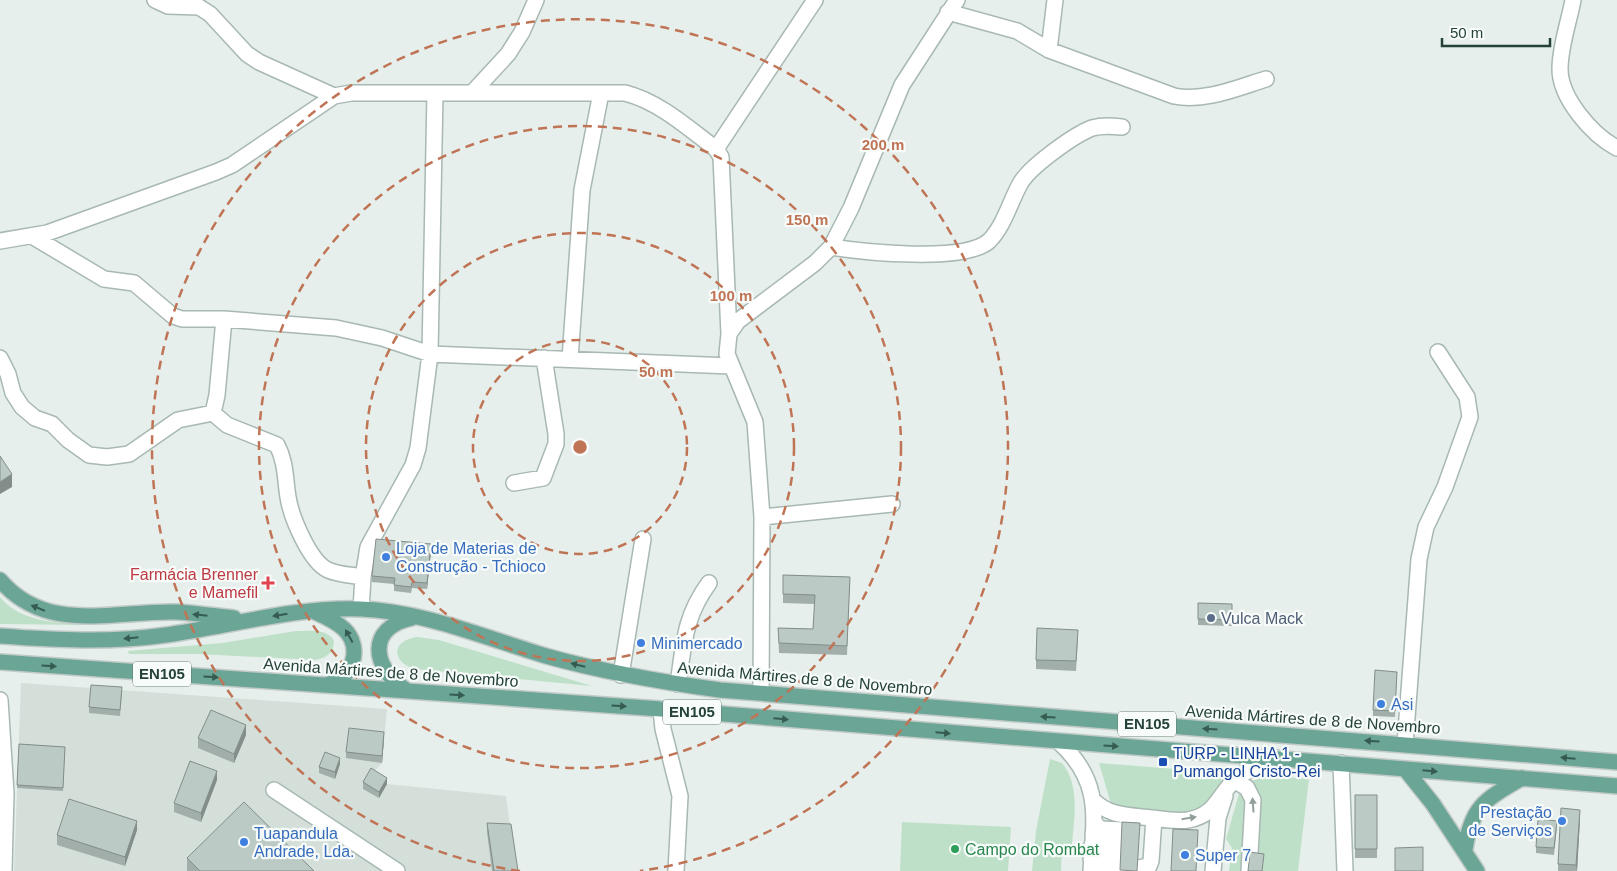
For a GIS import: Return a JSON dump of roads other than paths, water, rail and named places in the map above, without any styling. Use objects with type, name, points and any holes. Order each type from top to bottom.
[{"type":"main road","points":[[0,580],[10,592],[24,602],[57,615],[177,612],[248,620]]},
{"type":"main road","name":"Avenida Mártires de 8 de Novembro","points":[[0,636],[122,639],[205,629],[312,610],[361,609],[414,618],[622,675],[678,684],[761,693],[1617,762]]},
{"type":"main road","points":[[312,610],[344,628],[351,636],[354,647],[354,657],[347,675],[337,683],[325,685]]},
{"type":"main road","points":[[408,691],[392,681],[386,673],[381,661],[379,648],[388,627],[414,618]]},
{"type":"main road","name":"Avenida Mártires de 8 de Novembro","points":[[0,662],[661,709],[1617,786]]},
{"type":"main road","points":[[1404,769],[1465,850],[1477,871]]},
{"type":"main road","points":[[1465,850],[1472,819],[1487,798],[1522,778]]},
{"type":"street","points":[[155,0],[168,6],[199,7],[210,14],[247,54],[259,62],[334,96]]},
{"type":"street","points":[[472,93],[508,54],[522,32],[536,0]]},
{"type":"street","points":[[716,149],[815,0]]},
{"type":"street","points":[[1049,50],[1055,0]]},
{"type":"street","points":[[1574,0],[1560,70],[1564,88],[1586,126],[1617,148]]},
{"type":"street","points":[[729,334],[738,321],[815,263],[831,247],[850,208],[902,85],[952,4],[1017,31],[1049,50],[1174,96],[1187,98],[1221,93],[1266,79]]},
{"type":"street","points":[[0,241],[47,233],[232,165],[334,96],[351,93],[626,93],[644,98],[716,149],[721,157],[729,334],[727,354],[755,422],[762,517],[761,693]]},
{"type":"street","points":[[361,609],[363,577],[368,548],[413,465],[418,448],[430,354],[435,93]]},
{"type":"street","points":[[570,359],[582,190],[601,93]]},
{"type":"street","points":[[831,247],[908,254],[958,252],[983,244],[989,241],[1009,210],[1026,175],[1078,136],[1091,129],[1106,125],[1122,127]]},
{"type":"street","points":[[32,236],[104,279],[134,283],[174,316],[190,320],[224,319],[336,328],[382,338],[430,354],[731,366]]},
{"type":"street","points":[[213,413],[217,395],[224,319]]},
{"type":"street","points":[[1405,744],[1420,559],[1426,527],[1446,487],[1470,417],[1467,397],[1438,352]]},
{"type":"street","points":[[0,358],[8,374],[13,392],[22,407],[35,418],[52,424],[68,440],[89,455],[107,457],[129,454],[178,420],[213,413],[228,425],[277,445],[284,459],[288,499],[293,517],[317,562],[327,570],[363,577]]},
{"type":"street","points":[[514,482],[533,482],[543,478],[556,444],[544,358]]},
{"type":"street","points":[[762,517],[892,504]]},
{"type":"street","points":[[622,675],[643,539]]},
{"type":"street","points":[[678,684],[687,621],[708,583]]},
{"type":"street","points":[[0,700],[4,871]]},
{"type":"street","points":[[661,709],[663,729],[680,796],[676,871]]},
{"type":"street","points":[[1059,742],[1076,757],[1084,771],[1093,800],[1092,844],[1098,852],[1121,849],[1100,829],[1092,844]]},
{"type":"street","points":[[1093,800],[1101,808],[1116,815],[1145,847],[1186,820],[1196,818],[1208,811],[1220,801],[1231,785],[1255,766],[1277,758]]},
{"type":"street","points":[[1341,763],[1345,871]]},
{"type":"street","points":[[1231,785],[1247,788],[1253,800],[1251,836],[1253,865]]},
{"type":"street","points":[[1213,871],[1218,818],[1231,785]]},
{"type":"street","points":[[274,790],[397,871]]},
{"type":"place","name":"Loja de Materias de Construção - Tchioco","points":[[386,557]]},
{"type":"place","name":"Farmácia Brenner e Mamefil","points":[[268,583]]},
{"type":"place","name":"Vulca Mack","points":[[1211,618]]},
{"type":"place","name":"Minimercado","points":[[641,643]]},
{"type":"place","name":"Asi","points":[[1381,704]]},
{"type":"place","name":"TURP - LINHA 1 - Pumangol Cristo-Rei","points":[[1163,762]]},
{"type":"place","name":"Prestação de Serviços","points":[[1562,821]]},
{"type":"place","name":"Tuapandula Andrade, Lda.","points":[[244,842]]},
{"type":"place","name":"Campo do Rombat","points":[[955,849]]},
{"type":"place","name":"Super 7","points":[[1185,855]]}]
